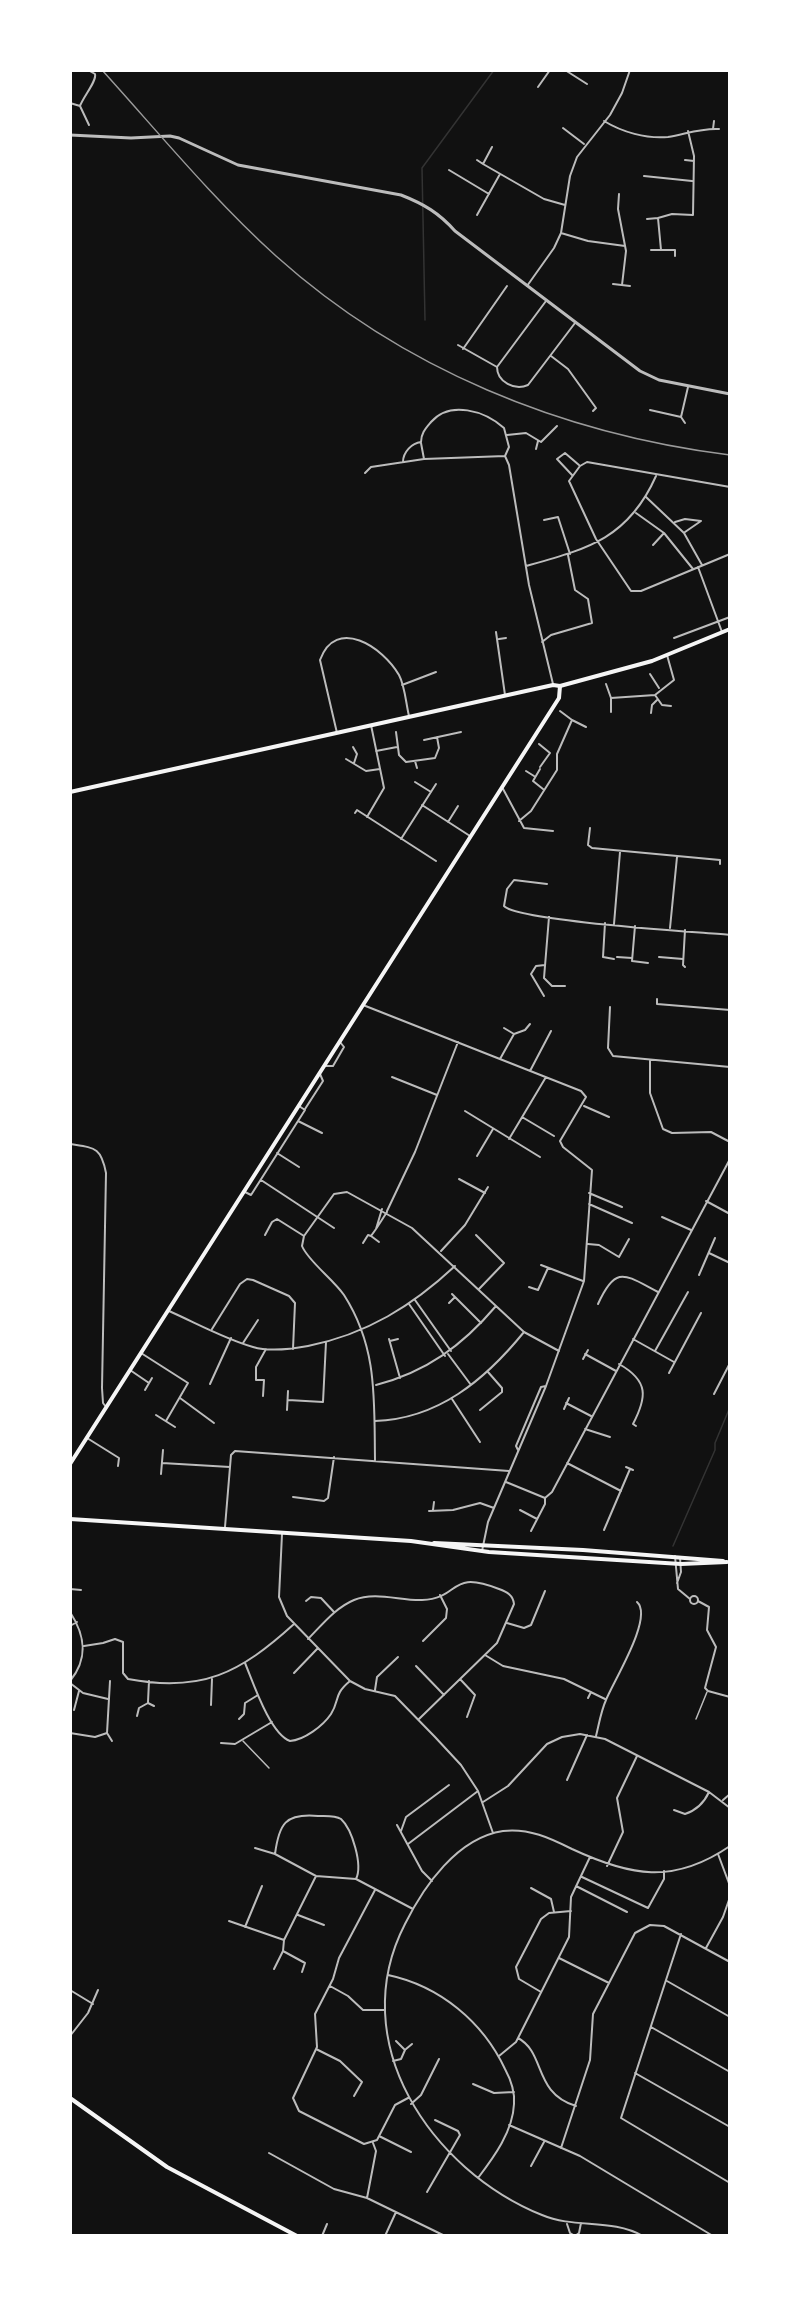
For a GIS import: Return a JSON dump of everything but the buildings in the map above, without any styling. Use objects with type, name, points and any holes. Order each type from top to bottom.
[{"type":"main road","points":[[70,792],[505,695],[553,685],[560,686],[667,655],[729,629]]},
{"type":"main road","points":[[70,1464],[559,698],[560,686]]},
{"type":"main road","points":[[70,1519],[431,1543],[680,1556],[728,1562]]},
{"type":"main road","points":[[431,1543],[482,1551],[681,1564],[728,1562]]},
{"type":"main road","points":[[70,2098],[167,2167],[297,2235]]},
{"type":"street","points":[[88,70],[95,74],[96,79],[85,92],[80,106],[89,125]]},
{"type":"street","points":[[538,87],[550,70]]},
{"type":"street","points":[[565,70],[587,84]]},
{"type":"street","points":[[527,286],[554,248],[561,233],[572,171],[584,144],[604,121],[622,93],[630,70]]},
{"type":"street","points":[[70,103],[80,106]]},
{"type":"street","points":[[604,121],[618,129],[665,137],[688,131],[719,129]]},
{"type":"street","points":[[713,129],[714,122]]},
{"type":"street","points":[[636,127],[636,133]]},
{"type":"street","points":[[563,128],[584,144]]},
{"type":"street","points":[[647,219],[678,213],[693,215],[694,161],[688,131]]},
{"type":"street","points":[[70,135],[131,138],[170,136],[249,168],[401,195],[419,202],[426,205],[455,231],[546,301],[645,374],[688,387],[729,394]]},
{"type":"street","points":[[483,164],[492,147]]},
{"type":"street","points":[[477,160],[544,199],[565,205]]},
{"type":"street","points":[[685,160],[694,161]]},
{"type":"street","points":[[449,170],[489,194]]},
{"type":"street","points":[[477,215],[500,174]]},
{"type":"street","points":[[644,177],[692,181]]},
{"type":"street","points":[[619,194],[618,203],[626,246],[622,285]]},
{"type":"street","points":[[611,202],[618,203]]},
{"type":"street","points":[[658,218],[661,250]]},
{"type":"street","points":[[561,233],[588,241],[626,246]]},
{"type":"street","points":[[675,245],[675,256]]},
{"type":"street","points":[[651,250],[675,250]]},
{"type":"street","points":[[614,284],[630,286]]},
{"type":"street","points":[[464,349],[507,286]]},
{"type":"street","points":[[546,301],[497,367],[497,375],[502,381],[524,387],[575,323]]},
{"type":"street","points":[[458,345],[497,367]]},
{"type":"street","points":[[550,356],[571,372],[596,408],[593,411]]},
{"type":"street","points":[[681,417],[688,387]]},
{"type":"street","points":[[424,459],[422,434],[435,418],[454,408],[467,410],[501,425],[507,435],[509,447],[505,456],[509,465],[526,566],[553,685]]},
{"type":"street","points":[[650,410],[681,417],[685,423]]},
{"type":"street","points":[[507,435],[520,432],[538,441],[544,441],[557,426]]},
{"type":"street","points":[[536,449],[538,441]]},
{"type":"street","points":[[403,462],[404,456],[412,445],[421,442]]},
{"type":"street","points":[[572,475],[557,459],[565,453],[580,465]]},
{"type":"street","points":[[365,473],[371,467],[424,459],[505,456]]},
{"type":"street","points":[[729,487],[656,476],[587,462],[580,465],[572,475],[569,484],[599,543],[633,592],[641,591],[729,554]]},
{"type":"street","points":[[526,566],[599,543],[618,530],[636,512],[656,476]]},
{"type":"street","points":[[646,497],[675,522],[702,565]]},
{"type":"street","points":[[636,512],[664,533],[693,569]]},
{"type":"street","points":[[542,642],[551,635],[592,623],[588,599],[575,590],[569,554],[558,517],[543,520]]},
{"type":"street","points":[[675,522],[685,519],[701,521],[684,533]]},
{"type":"street","points":[[653,545],[664,533]]},
{"type":"street","points":[[698,567],[722,633]]},
{"type":"street","points":[[674,638],[729,617]]},
{"type":"street","points":[[495,632],[499,639],[505,695]]},
{"type":"street","points":[[337,733],[320,660],[329,644],[344,638],[359,640],[391,664],[400,677],[409,716]]},
{"type":"street","points":[[499,639],[506,638]]},
{"type":"street","points":[[611,698],[655,695],[674,680],[667,655]]},
{"type":"street","points":[[402,684],[436,672]]},
{"type":"street","points":[[650,674],[655,685],[660,689]]},
{"type":"street","points":[[606,684],[611,698],[609,702],[611,712]]},
{"type":"street","points":[[655,695],[659,700],[671,706]]},
{"type":"street","points":[[651,713],[652,705],[659,700]]},
{"type":"street","points":[[560,711],[586,727]]},
{"type":"street","points":[[519,821],[531,811],[557,770],[557,754],[574,721]]},
{"type":"street","points":[[367,817],[384,788],[371,725]]},
{"type":"street","points":[[396,732],[397,747],[403,761],[435,758],[439,748],[437,737]]},
{"type":"street","points":[[424,740],[461,732]]},
{"type":"street","points":[[539,744],[550,753],[557,754]]},
{"type":"street","points":[[353,747],[357,754],[354,763]]},
{"type":"street","points":[[376,751],[397,747]]},
{"type":"street","points":[[543,789],[534,782],[550,753]]},
{"type":"street","points":[[346,759],[366,771],[380,769]]},
{"type":"street","points":[[415,761],[417,768]]},
{"type":"street","points":[[526,771],[535,777]]},
{"type":"street","points":[[415,782],[431,792]]},
{"type":"street","points":[[401,839],[435,784]]},
{"type":"street","points":[[502,787],[524,828],[554,831]]},
{"type":"street","points":[[422,805],[470,836]]},
{"type":"street","points":[[448,822],[458,806]]},
{"type":"street","points":[[355,813],[357,810],[436,861]]},
{"type":"street","points":[[590,828],[590,847],[720,860]]},
{"type":"street","points":[[614,924],[620,851]]},
{"type":"street","points":[[670,929],[677,856]]},
{"type":"street","points":[[547,885],[514,880],[507,889],[504,903],[511,911],[549,917],[729,935]]},
{"type":"street","points":[[549,917],[544,978],[547,983],[565,986]]},
{"type":"street","points":[[605,923],[603,957],[632,959],[648,963]]},
{"type":"street","points":[[632,959],[635,926]]},
{"type":"street","points":[[685,930],[683,959],[685,967]]},
{"type":"street","points":[[597,951],[603,951]]},
{"type":"street","points":[[659,957],[683,959]]},
{"type":"street","points":[[544,996],[531,974],[536,966],[545,965]]},
{"type":"street","points":[[657,999],[656,1006],[729,1010]]},
{"type":"street","points":[[363,1005],[546,1077],[583,1093],[586,1097],[583,1105],[567,1125],[560,1141],[563,1147],[591,1168],[593,1174],[589,1192],[588,1244],[584,1281],[546,1386],[494,1508],[482,1551]]},
{"type":"street","points":[[610,1007],[608,1048],[611,1054],[619,1058],[729,1067]]},
{"type":"street","points":[[500,1059],[514,1034],[525,1030],[530,1024]]},
{"type":"street","points":[[504,1028],[514,1034]]},
{"type":"street","points":[[530,1071],[551,1031]]},
{"type":"street","points":[[363,1243],[368,1235],[371,1236],[387,1212],[415,1152],[458,1042]]},
{"type":"street","points":[[650,1060],[650,1093],[663,1129],[672,1133],[711,1132],[729,1142]]},
{"type":"street","points":[[243,1192],[251,1195],[261,1180],[323,1081],[320,1074]]},
{"type":"street","points":[[392,1077],[437,1095]]},
{"type":"street","points":[[509,1139],[546,1077]]},
{"type":"street","points":[[583,1105],[609,1117]]},
{"type":"street","points":[[299,1106],[305,1110]]},
{"type":"street","points":[[465,1111],[540,1157]]},
{"type":"street","points":[[522,1117],[554,1136]]},
{"type":"street","points":[[298,1121],[322,1132]]},
{"type":"street","points":[[477,1156],[493,1129]]},
{"type":"street","points":[[70,1144],[98,1151],[103,1157],[106,1173],[102,1388],[103,1403],[106,1407]]},
{"type":"street","points":[[481,1149],[486,1153]]},
{"type":"street","points":[[277,1153],[299,1167]]},
{"type":"street","points":[[532,1160],[535,1154]]},
{"type":"street","points":[[531,1531],[545,1498],[550,1494],[729,1160]]},
{"type":"street","points":[[262,1163],[268,1167]]},
{"type":"street","points":[[466,1183],[469,1177]]},
{"type":"street","points":[[459,1179],[484,1193]]},
{"type":"street","points":[[261,1180],[333,1228]]},
{"type":"street","points":[[441,1251],[465,1225],[488,1187]]},
{"type":"street","points":[[375,1460],[375,1385],[362,1331],[340,1290],[304,1250],[304,1236],[331,1197],[343,1191],[382,1209],[412,1228],[441,1251],[524,1332],[559,1351]]},
{"type":"street","points":[[589,1192],[622,1207]]},
{"type":"street","points":[[706,1201],[729,1212]]},
{"type":"street","points":[[589,1204],[631,1222],[627,1226]]},
{"type":"street","points":[[375,1229],[382,1209]]},
{"type":"street","points":[[662,1217],[691,1230]]},
{"type":"street","points":[[265,1235],[272,1222],[277,1219],[304,1236]]},
{"type":"street","points":[[476,1235],[504,1263],[479,1289]]},
{"type":"street","points":[[371,1236],[379,1242]]},
{"type":"street","points":[[699,1275],[715,1238]]},
{"type":"street","points":[[617,1262],[629,1239]]},
{"type":"street","points":[[588,1244],[599,1245],[619,1257]]},
{"type":"street","points":[[709,1253],[729,1263]]},
{"type":"street","points":[[541,1265],[584,1281]]},
{"type":"street","points":[[169,1311],[243,1343],[266,1349],[293,1349],[362,1331],[415,1300],[455,1266]]},
{"type":"street","points":[[529,1287],[538,1290],[548,1268]]},
{"type":"street","points":[[598,1304],[608,1282],[618,1276],[628,1276],[658,1292]]},
{"type":"street","points":[[211,1330],[240,1284],[247,1279],[253,1280],[289,1296],[295,1303],[293,1349]]},
{"type":"street","points":[[655,1351],[688,1292]]},
{"type":"street","points":[[452,1294],[481,1323]]},
{"type":"street","points":[[449,1303],[455,1297]]},
{"type":"street","points":[[415,1300],[448,1353]]},
{"type":"street","points":[[409,1304],[472,1385]]},
{"type":"street","points":[[375,1385],[400,1378],[448,1353],[496,1306]]},
{"type":"street","points":[[669,1373],[701,1313]]},
{"type":"street","points":[[243,1343],[258,1320]]},
{"type":"street","points":[[375,1421],[394,1420],[417,1414],[452,1399],[488,1371],[524,1332]]},
{"type":"street","points":[[210,1384],[231,1338]]},
{"type":"street","points":[[398,1339],[390,1340],[400,1378]]},
{"type":"street","points":[[633,1339],[674,1362]]},
{"type":"street","points":[[288,1400],[323,1402],[326,1342]]},
{"type":"street","points":[[263,1396],[264,1380],[256,1380],[256,1367],[266,1349]]},
{"type":"street","points":[[583,1359],[588,1350]]},
{"type":"street","points":[[141,1353],[188,1383],[166,1421]]},
{"type":"street","points":[[585,1354],[616,1371]]},
{"type":"street","points":[[714,1394],[729,1363]]},
{"type":"street","points":[[619,1364],[634,1373],[642,1387],[643,1403],[633,1424],[636,1426]]},
{"type":"street","points":[[130,1370],[149,1383]]},
{"type":"street","points":[[480,1410],[502,1392],[502,1388],[488,1371]]},
{"type":"street","points":[[145,1390],[152,1378]]},
{"type":"street","points":[[713,1384],[718,1387]]},
{"type":"street","points":[[287,1410],[288,1391]]},
{"type":"street","points":[[180,1398],[214,1423]]},
{"type":"street","points":[[564,1409],[569,1398]]},
{"type":"street","points":[[452,1399],[480,1443]]},
{"type":"street","points":[[566,1404],[591,1416]]},
{"type":"street","points":[[156,1416],[175,1427]]},
{"type":"street","points":[[585,1428],[610,1437]]},
{"type":"street","points":[[472,1440],[476,1437]]},
{"type":"street","points":[[87,1438],[119,1458]]},
{"type":"street","points":[[161,1474],[163,1450]]},
{"type":"street","points":[[225,1530],[230,1467],[232,1453],[235,1451],[334,1456],[510,1472]]},
{"type":"street","points":[[118,1466],[122,1453]]},
{"type":"street","points":[[293,1497],[322,1500],[328,1498],[334,1456]]},
{"type":"street","points":[[567,1462],[621,1491]]},
{"type":"street","points":[[162,1463],[230,1467]]},
{"type":"street","points":[[603,1526],[630,1469]]},
{"type":"street","points":[[506,1482],[545,1498]]},
{"type":"street","points":[[433,1510],[434,1502]]},
{"type":"street","points":[[429,1511],[453,1510],[480,1503],[494,1508]]},
{"type":"street","points":[[520,1509],[537,1519]]},
{"type":"street","points":[[282,1533],[279,1597],[284,1612],[350,1681],[395,1696],[418,1719],[461,1765],[478,1791],[493,1833]]},
{"type":"street","points":[[675,1556],[677,1584],[682,1595],[690,1599],[693,1604],[698,1601],[709,1607],[707,1630],[716,1647],[705,1685],[708,1691],[729,1697]]},
{"type":"street","points":[[677,1584],[681,1564],[680,1556]]},
{"type":"street","points":[[308,1638],[334,1612],[355,1599],[416,1600],[440,1595],[467,1581],[482,1582],[504,1591],[514,1600],[501,1638],[418,1719]]},
{"type":"street","points":[[70,1589],[81,1590]]},
{"type":"street","points":[[507,1623],[524,1628],[531,1625],[545,1591]]},
{"type":"street","points":[[423,1641],[446,1618],[447,1609],[440,1595]]},
{"type":"street","points":[[306,1601],[311,1597],[321,1598],[334,1612]]},
{"type":"street","points":[[596,1736],[606,1699],[634,1641],[640,1610],[640,1604],[637,1602]]},
{"type":"street","points":[[70,1612],[82,1633],[84,1646],[80,1666],[70,1682],[79,1691],[109,1698]]},
{"type":"street","points":[[70,1626],[77,1622]]},
{"type":"street","points":[[84,1646],[120,1640],[125,1647],[125,1678],[189,1683],[212,1679],[245,1663],[268,1648],[294,1624]]},
{"type":"street","points":[[294,1672],[318,1648]]},
{"type":"street","points":[[485,1655],[503,1666],[564,1679],[606,1699]]},
{"type":"street","points":[[375,1691],[377,1677],[398,1657]]},
{"type":"street","points":[[245,1663],[272,1722],[286,1740],[300,1739],[330,1715],[338,1691],[350,1681]]},
{"type":"street","points":[[416,1666],[444,1695]]},
{"type":"street","points":[[211,1705],[212,1679]]},
{"type":"street","points":[[460,1679],[475,1695],[467,1717]]},
{"type":"street","points":[[110,1681],[107,1733],[112,1741]]},
{"type":"street","points":[[148,1703],[149,1681]]},
{"type":"street","points":[[74,1710],[79,1691]]},
{"type":"street","points":[[588,1698],[591,1692]]},
{"type":"street","points":[[239,1719],[244,1714],[245,1703],[258,1695]]},
{"type":"street","points":[[148,1703],[154,1706]]},
{"type":"street","points":[[136,1716],[139,1708],[148,1703]]},
{"type":"street","points":[[221,1743],[235,1744],[272,1722]]},
{"type":"street","points":[[70,1732],[95,1737],[107,1733]]},
{"type":"street","points":[[75,1739],[77,1735]]},
{"type":"street","points":[[483,1802],[508,1786],[547,1744],[571,1735],[587,1735],[596,1736],[710,1792],[729,1808]]},
{"type":"street","points":[[567,1780],[587,1735]]},
{"type":"street","points":[[607,1866],[623,1832],[617,1798],[637,1755]]},
{"type":"street","points":[[401,1831],[406,1817],[449,1785]]},
{"type":"street","points":[[408,1844],[478,1791]]},
{"type":"street","points":[[674,1810],[685,1814],[692,1812],[703,1803],[710,1792]]},
{"type":"street","points":[[722,1800],[729,1794]]},
{"type":"street","points":[[275,1854],[279,1829],[291,1818],[303,1814],[336,1817],[344,1824],[359,1858],[360,1870],[356,1879]]},
{"type":"street","points":[[397,1825],[422,1871],[432,1881]]},
{"type":"street","points":[[643,2235],[619,2226],[567,2222],[539,2214],[478,2178],[450,2153],[411,2104],[393,2061],[384,2010],[388,1975],[398,1938],[412,1909],[432,1881],[464,1848],[493,1833],[514,1831],[535,1833],[607,1866],[630,1871],[664,1872],[693,1865],[718,1854],[729,1846]]},
{"type":"street","points":[[255,1848],[275,1854],[316,1876],[356,1879],[412,1909]]},
{"type":"street","points":[[718,1854],[729,1886]]},
{"type":"street","points":[[499,2056],[510,2049],[518,2038],[559,1958],[570,1933],[571,1897],[591,1857]]},
{"type":"street","points":[[581,1876],[648,1908],[664,1880],[664,1872]]},
{"type":"street","points":[[274,1969],[283,1951],[284,1940],[316,1876]]},
{"type":"street","points":[[245,1926],[262,1886]]},
{"type":"street","points":[[576,1886],[627,1912]]},
{"type":"street","points":[[531,1888],[551,1899],[554,1912]]},
{"type":"street","points":[[375,1890],[339,1959],[330,1986],[315,2014],[316,2049],[293,2095],[297,2108],[360,2143],[373,2143],[396,2105],[408,2098]]},
{"type":"street","points":[[706,1948],[723,1917],[729,1897]]},
{"type":"street","points":[[541,1992],[519,1979],[516,1969],[539,1922],[547,1914],[571,1911]]},
{"type":"street","points":[[298,1915],[324,1925]]},
{"type":"street","points":[[230,1921],[284,1940]]},
{"type":"street","points":[[561,2148],[590,2060],[592,2018],[633,1936],[640,1929],[656,1924],[681,1934],[729,1962]]},
{"type":"street","points":[[681,1934],[622,2119],[729,2182]]},
{"type":"street","points":[[283,1951],[305,1963],[302,1972]]},
{"type":"street","points":[[559,1958],[609,1983]]},
{"type":"street","points":[[388,1975],[410,1982],[456,2006],[481,2030],[499,2056],[514,2092],[513,2114],[491,2160],[478,2178]]},
{"type":"street","points":[[666,1981],[729,2017]]},
{"type":"street","points":[[330,1986],[348,1996],[363,2010],[384,2010]]},
{"type":"street","points":[[70,1990],[93,2004]]},
{"type":"street","points":[[70,2036],[93,2004],[98,1990]]},
{"type":"street","points":[[651,2027],[729,2072]]},
{"type":"street","points":[[518,2038],[528,2047],[552,2093],[561,2101],[576,2106]]},
{"type":"street","points":[[396,2042],[405,2049]]},
{"type":"street","points":[[393,2061],[401,2059],[405,2049],[412,2046]]},
{"type":"street","points":[[316,2049],[340,2061],[362,2082],[354,2096]]},
{"type":"street","points":[[411,2104],[421,2095],[439,2059]]},
{"type":"street","points":[[635,2073],[729,2127]]},
{"type":"street","points":[[474,2084],[494,2093],[514,2092]]},
{"type":"street","points":[[427,2192],[460,2133],[436,2122]]},
{"type":"street","points":[[509,2125],[561,2148],[626,2183],[713,2235]]},
{"type":"street","points":[[379,2136],[411,2152]]},
{"type":"street","points":[[531,2166],[544,2142]]},
{"type":"street","points":[[367,2198],[376,2151],[373,2143]]},
{"type":"street","points":[[269,2153],[334,2189],[367,2198],[446,2235]]},
{"type":"street","points":[[533,2162],[538,2164]]},
{"type":"street","points":[[385,2235],[396,2212]]},
{"type":"street","points":[[567,2222],[570,2233],[576,2235],[581,2223]]},
{"type":"street","points":[[322,2235],[327,2224]]},
{"type":"lane","points":[[696,1719],[703,1696],[708,1691]]},
{"type":"lane","points":[[242,1740],[269,1768]]},
{"type":"waterway","points":[[425,320],[422,168],[494,70]]},
{"type":"waterway","points":[[673,1546],[715,1450],[715,1443],[730,1407]]},
{"type":"railway","points":[[102,70],[230,212],[276,256],[325,296],[376,332],[431,363],[487,390],[546,413],[606,431],[667,445],[730,455]]}]
